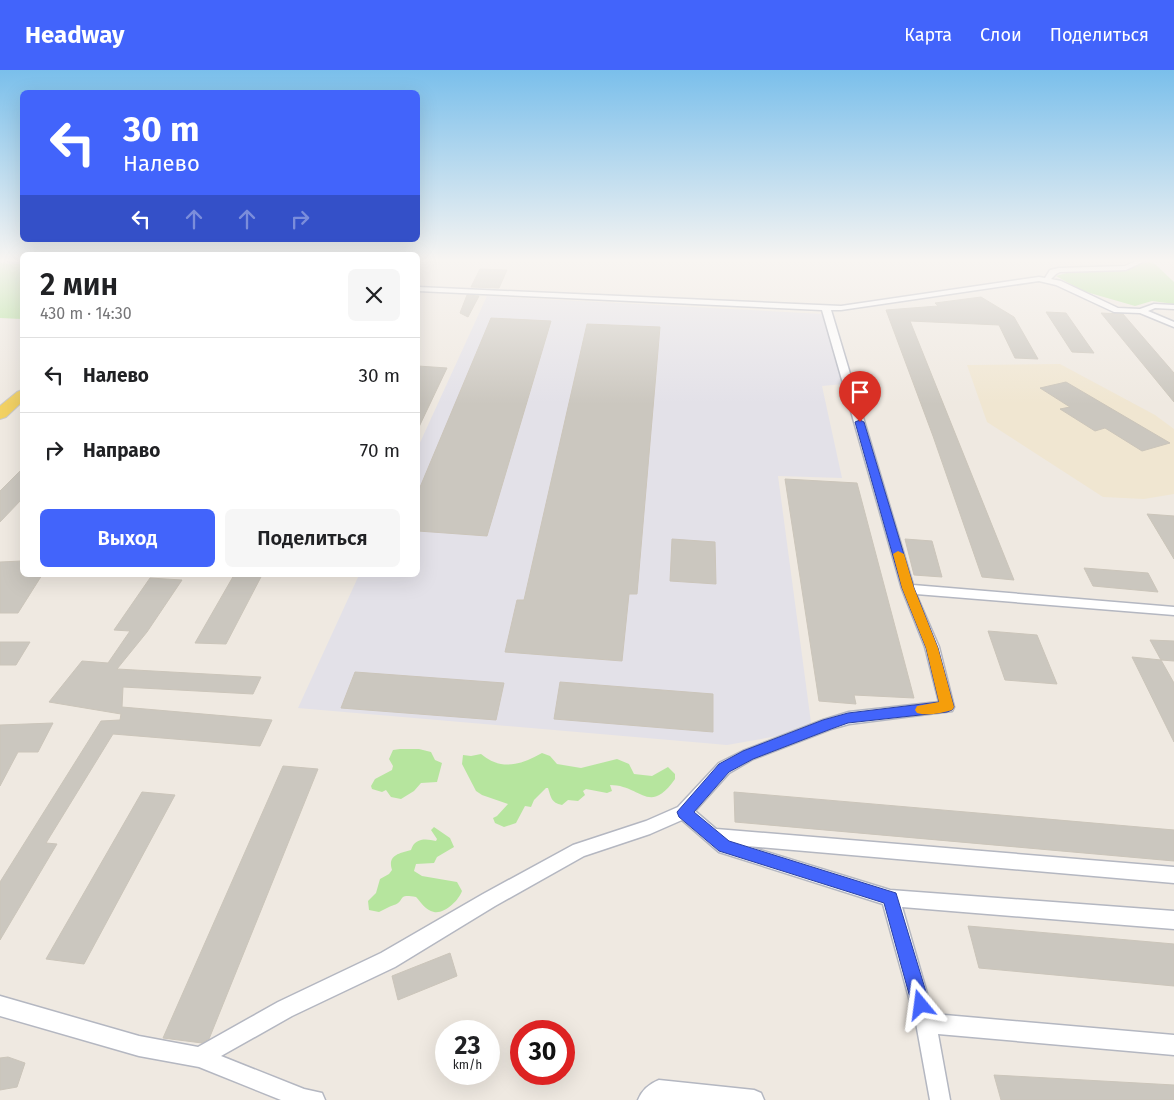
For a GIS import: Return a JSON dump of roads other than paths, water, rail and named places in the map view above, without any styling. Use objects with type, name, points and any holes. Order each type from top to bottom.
[{"type":"main road","points":[[0,414],[20,397]]},
{"type":"street","points":[[199,1057],[285,1009],[388,960],[489,900],[579,850],[650,827],[684,812],[724,768],[748,755],[848,718],[947,707],[932,648],[908,588],[826,308]]},
{"type":"street","points":[[1112,308],[1117,310],[1141,310],[1147,308]]},
{"type":"street","points":[[1141,310],[1174,325]]},
{"type":"street","points":[[908,588],[1174,611]]},
{"type":"street","points":[[684,812],[725,846],[890,898],[1174,920]]},
{"type":"street","points":[[713,836],[1174,875]]},
{"type":"street","points":[[890,898],[926,1023],[940,1100]]},
{"type":"street","points":[[0,1006],[139,1046],[199,1057],[304,1099],[315,1100]]},
{"type":"street","points":[[926,1023],[1174,1044]]},
{"type":"street","points":[[648,1100],[659,1090],[754,1100]]}]
